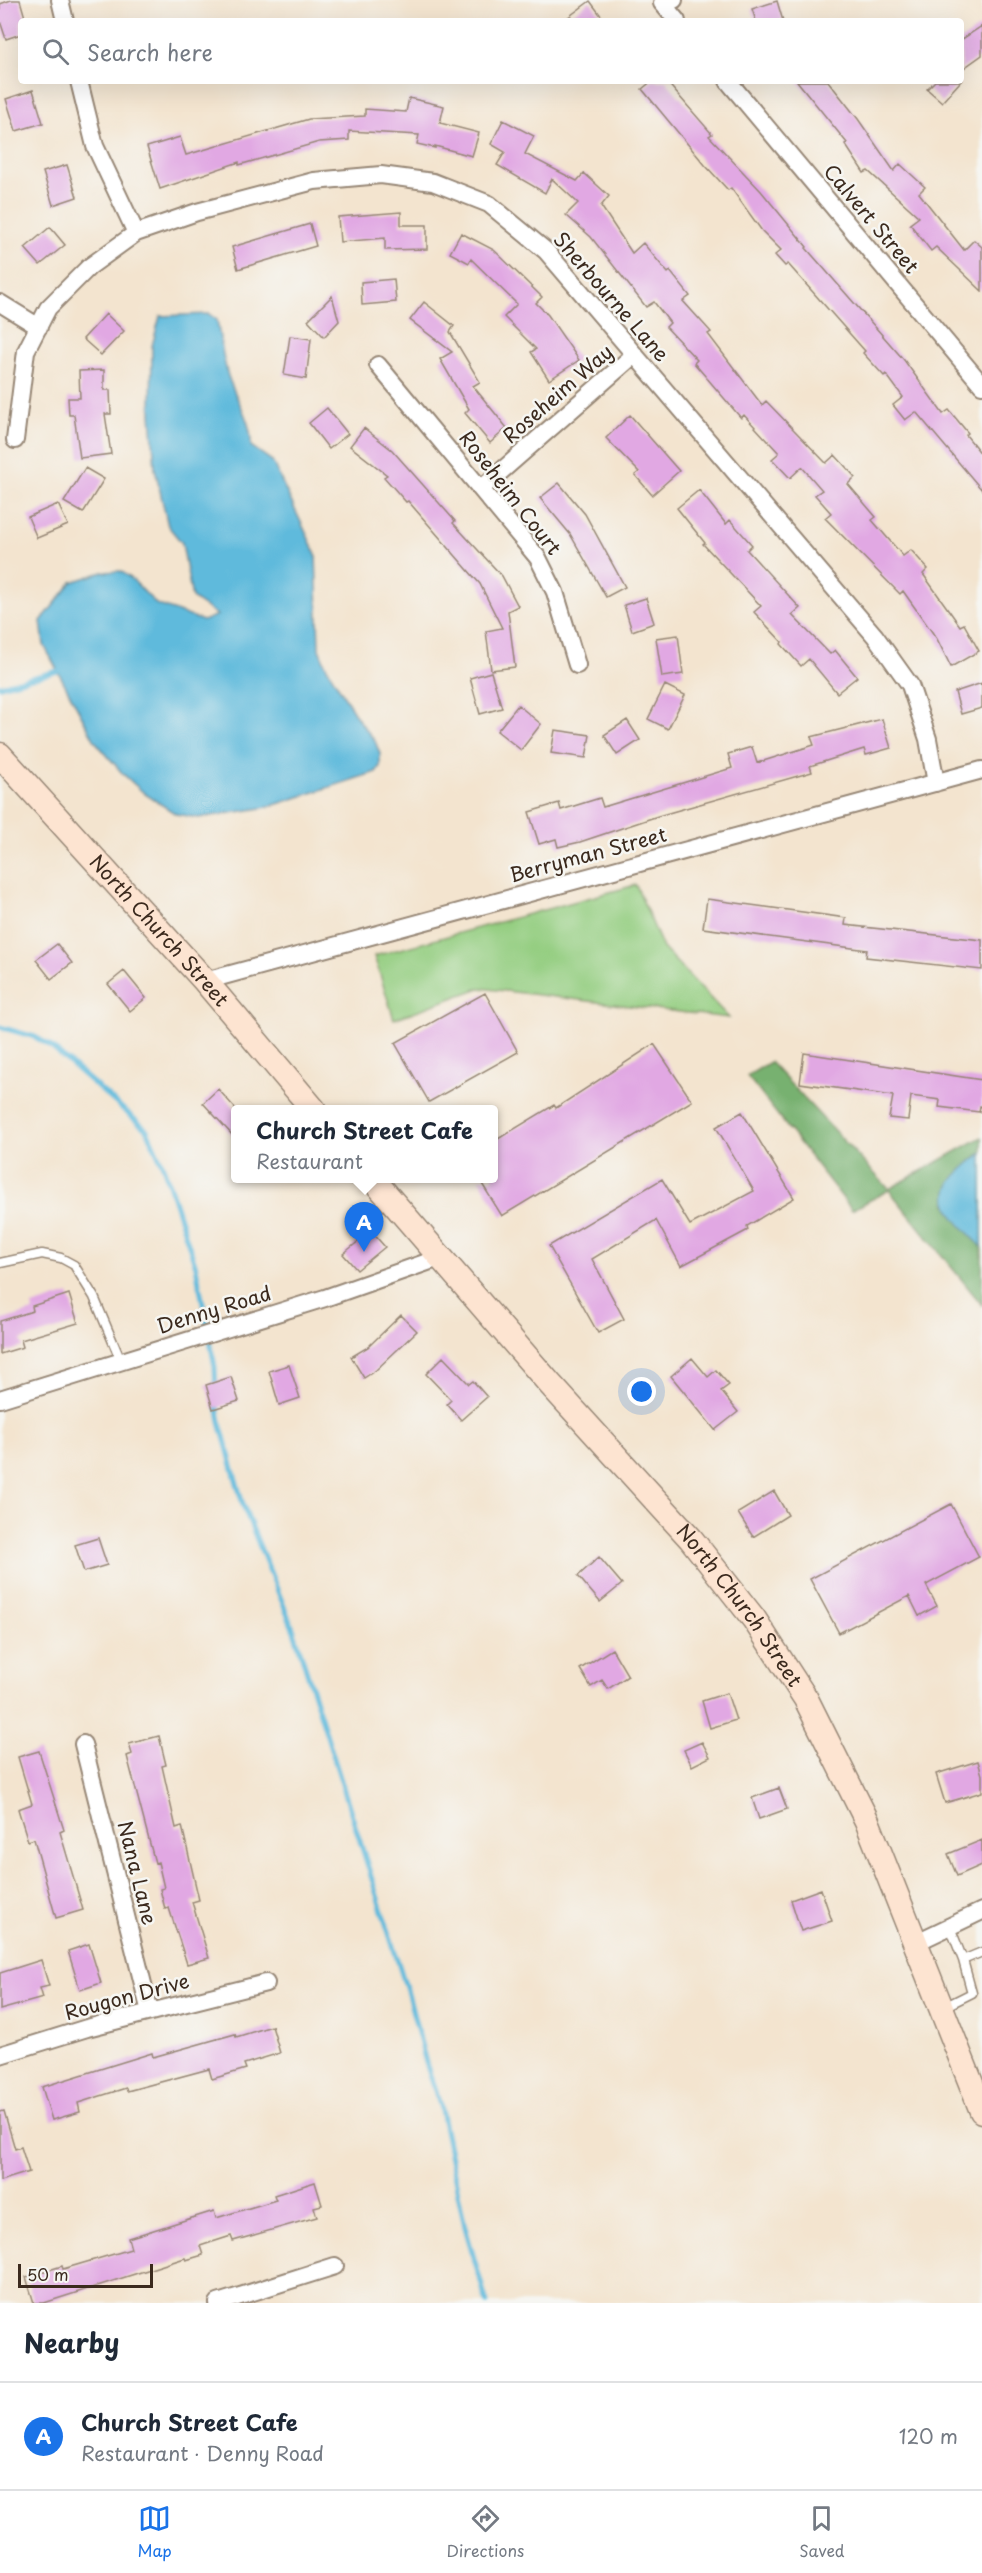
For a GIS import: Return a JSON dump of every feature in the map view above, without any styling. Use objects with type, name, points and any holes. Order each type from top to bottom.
[{"type":"main road","name":"North Church Street","points":[[0,755],[205,981],[310,1105]]},
{"type":"main road","name":"North Church Street","points":[[375,1183],[439,1258],[691,1539],[754,1619],[806,1699],[867,1821],[982,2111]]},
{"type":"street","points":[[60,0],[64,18]]},
{"type":"street","points":[[668,2],[676,18]]},
{"type":"street","points":[[80,84],[95,146],[136,233]]},
{"type":"street","name":"Calvert Street","points":[[731,84],[982,385]]},
{"type":"street","name":"Sherbourne Lane","points":[[15,440],[26,351],[48,309],[89,267],[136,233],[197,212],[314,181],[381,175],[434,182],[489,204],[546,251],[874,636],[910,685],[928,739],[936,783]]},
{"type":"street","points":[[0,303],[39,327]]},
{"type":"street","name":"Roseheim Way","points":[[482,488],[634,355]]},
{"type":"street","name":"Roseheim Court","points":[[378,365],[538,558],[555,592],[577,665]]},
{"type":"street","name":"Berryman Street","points":[[205,981],[982,770]]},
{"type":"street","name":"Denny Road","points":[[0,1399],[325,1298],[439,1258]]},
{"type":"street","name":"Nana Lane","points":[[83,1744],[150,2012]]},
{"type":"street","points":[[915,1943],[982,1911]]},
{"type":"street","name":"Rougon Drive","points":[[0,2055],[87,2028],[266,1983]]},
{"type":"street","points":[[218,2303],[335,2266]]},
{"type":"lane","points":[[0,1263],[50,1254],[75,1265],[94,1297],[121,1361]]},
{"type":"lane","points":[[950,1927],[963,1960],[972,1993]]},
{"type":"lane","points":[[963,1960],[982,1952]]},
{"type":"lane","points":[[941,2008],[982,1989]]},
{"type":"green space","points":[[636,885],[663,948],[729,1018],[480,988],[394,1019],[374,956]]},
{"type":"green space","points":[[770,1062],[889,1189],[982,1137],[982,1153],[977,1156],[946,1204],[960,1224],[982,1247],[982,1305],[889,1190],[852,1210],[747,1076]]},
{"type":"water","points":[[209,314],[217,320],[228,376],[249,427],[251,446],[272,461],[316,554],[319,649],[326,666],[358,719],[375,741],[380,754],[380,766],[376,772],[268,807],[199,818],[176,814],[145,794],[123,774],[95,741],[44,645],[41,621],[72,582],[103,572],[121,571],[156,604],[203,621],[217,615],[192,598],[182,543],[168,526],[155,469],[151,413],[152,346],[160,316]]},
{"type":"water","points":[[982,1153],[982,1247],[950,1211],[947,1192],[951,1182],[960,1171]]},
{"type":"building","points":[[20,0],[25,18],[18,18],[18,35],[6,39],[0,21],[0,4]]},
{"type":"building","points":[[590,1],[603,18],[567,18]]},
{"type":"building","points":[[777,1],[782,18],[755,18],[752,9]]},
{"type":"building","points":[[982,26],[982,55],[964,68],[964,38]]},
{"type":"building","points":[[648,84],[669,84],[712,134],[709,136],[761,191],[806,248],[904,360],[943,414],[949,410],[982,455],[982,490],[916,412],[905,420],[893,405],[903,397],[886,374],[884,376],[863,353],[865,351],[788,264],[785,266],[775,255],[781,250],[762,231],[731,188],[728,190],[705,165],[642,89]]},
{"type":"building","points":[[799,84],[830,84],[894,171],[900,164],[925,187],[919,193],[964,250],[974,240],[982,247],[982,291],[936,247],[931,251],[910,224],[919,217],[868,171],[864,173],[845,144],[847,143]]},
{"type":"building","points":[[932,84],[958,84],[942,102],[927,89]]},
{"type":"building","points":[[33,90],[43,123],[16,131],[6,99]]},
{"type":"building","points":[[409,98],[444,106],[440,123],[479,133],[472,156],[435,146],[435,148],[417,144],[419,135],[349,131],[349,140],[319,142],[239,165],[239,162],[160,189],[147,147],[180,137],[186,155],[309,119],[365,116],[365,109],[406,112]]},
{"type":"building","points":[[503,120],[534,136],[525,154],[577,181],[584,173],[609,196],[601,206],[632,253],[643,243],[668,273],[670,271],[690,296],[683,301],[711,332],[708,334],[762,405],[766,401],[826,463],[835,455],[855,477],[848,484],[876,517],[872,520],[903,556],[911,550],[928,569],[923,574],[960,626],[964,624],[979,651],[951,667],[937,639],[903,591],[900,594],[825,518],[831,513],[815,495],[822,490],[802,467],[790,478],[772,459],[779,453],[744,415],[741,418],[694,363],[697,360],[666,327],[670,323],[654,302],[646,307],[591,237],[566,215],[578,203],[552,179],[545,193],[497,165],[505,152],[491,144]]},
{"type":"building","points":[[67,165],[77,197],[53,205],[43,172]]},
{"type":"building","points":[[401,212],[401,225],[427,225],[427,249],[385,250],[385,238],[340,242],[338,217]]},
{"type":"building","points":[[310,224],[316,246],[238,269],[232,247]]},
{"type":"building","points":[[50,227],[65,245],[40,265],[25,248]]},
{"type":"building","points":[[461,233],[494,250],[542,297],[536,303],[548,315],[579,360],[549,380],[531,352],[536,349],[504,317],[517,304],[471,259],[469,263],[450,253]]},
{"type":"building","points":[[394,279],[396,302],[362,305],[361,282]]},
{"type":"building","points":[[332,296],[339,321],[324,337],[308,320]]},
{"type":"building","points":[[424,302],[454,326],[450,332],[480,382],[473,386],[507,428],[490,443],[465,413],[469,409],[440,359],[452,352],[410,320]]},
{"type":"building","points":[[106,314],[124,331],[101,355],[83,339]]},
{"type":"building","points":[[290,336],[311,339],[306,379],[284,375]]},
{"type":"building","points":[[104,370],[104,390],[110,390],[111,414],[105,414],[111,454],[80,458],[74,415],[69,415],[68,398],[80,398],[79,371]]},
{"type":"building","points":[[327,408],[348,434],[329,449],[309,423]]},
{"type":"building","points":[[630,415],[679,471],[652,495],[635,475],[639,472],[606,438]]},
{"type":"building","points":[[364,428],[392,450],[455,521],[453,523],[502,576],[518,606],[508,611],[515,667],[491,670],[486,631],[502,628],[480,584],[408,501],[406,502],[384,477],[387,475],[350,446]]},
{"type":"building","points":[[85,468],[104,479],[83,513],[64,502]]},
{"type":"building","points":[[559,483],[585,514],[625,587],[606,597],[570,534],[540,498]]},
{"type":"building","points":[[699,490],[726,524],[730,520],[752,545],[747,550],[800,608],[792,615],[830,654],[835,650],[857,677],[837,693],[809,659],[801,666],[781,644],[782,642],[754,612],[761,606],[703,544],[705,543],[677,508]]},
{"type":"building","points":[[58,504],[68,525],[37,538],[28,517]]},
{"type":"building","points":[[646,598],[654,623],[632,631],[624,605]]},
{"type":"building","points":[[678,635],[683,674],[662,677],[656,638]]},
{"type":"building","points":[[491,672],[502,708],[480,714],[470,678]]},
{"type":"building","points":[[982,683],[982,708],[961,714],[955,692]]},
{"type":"building","points":[[665,685],[685,695],[668,729],[648,719]]},
{"type":"building","points":[[518,705],[541,724],[521,750],[497,731]]},
{"type":"building","points":[[882,719],[891,748],[866,755],[864,749],[810,766],[812,772],[658,816],[580,842],[558,847],[556,839],[539,844],[529,812],[559,803],[561,810],[600,798],[603,807],[732,768],[728,754],[752,747],[757,763],[814,745],[811,737]]},
{"type":"building","points":[[627,720],[640,740],[617,755],[604,735]]},
{"type":"building","points":[[555,730],[590,735],[586,758],[551,753]]},
{"type":"building","points":[[707,899],[846,918],[845,925],[982,940],[982,970],[866,957],[867,950],[703,928]]},
{"type":"building","points":[[57,944],[72,963],[51,979],[36,960]]},
{"type":"building","points":[[124,971],[146,998],[130,1011],[108,984]]},
{"type":"building","points":[[485,993],[518,1052],[429,1102],[395,1043]]},
{"type":"building","points":[[654,1044],[692,1101],[502,1216],[481,1183],[498,1183],[498,1139],[554,1105],[556,1108]]},
{"type":"building","points":[[804,1053],[982,1080],[982,1107],[980,1106],[979,1112],[939,1107],[940,1100],[911,1096],[908,1120],[889,1118],[893,1096],[800,1083]]},
{"type":"building","points":[[218,1089],[232,1105],[231,1134],[203,1103]]},
{"type":"building","points":[[742,1112],[794,1198],[747,1226],[748,1230],[681,1266],[656,1220],[592,1259],[624,1319],[598,1333],[549,1246],[662,1179],[690,1225],[754,1191],[716,1127]]},
{"type":"building","points":[[371,1231],[385,1247],[357,1270],[343,1254]]},
{"type":"building","points":[[69,1294],[78,1323],[21,1340],[23,1347],[0,1354],[0,1321],[33,1311],[32,1306]]},
{"type":"building","points":[[401,1315],[417,1331],[376,1370],[364,1378],[351,1357],[368,1347]]},
{"type":"building","points":[[443,1357],[469,1384],[473,1381],[487,1397],[461,1420],[447,1404],[451,1400],[426,1374]]},
{"type":"building","points":[[692,1358],[708,1377],[716,1370],[729,1385],[721,1391],[738,1412],[715,1430],[671,1376]]},
{"type":"building","points":[[289,1365],[300,1398],[279,1405],[269,1371]]},
{"type":"building","points":[[231,1377],[239,1401],[213,1409],[206,1385]]},
{"type":"building","points":[[774,1491],[788,1515],[753,1537],[738,1513]]},
{"type":"building","points":[[951,1504],[979,1557],[926,1585],[937,1606],[919,1616],[909,1596],[839,1633],[810,1579]]},
{"type":"building","points":[[98,1538],[107,1565],[84,1572],[75,1545]]},
{"type":"building","points":[[599,1557],[622,1584],[600,1602],[578,1576]]},
{"type":"building","points":[[612,1649],[628,1676],[608,1689],[602,1680],[591,1687],[580,1669]]},
{"type":"building","points":[[727,1693],[736,1720],[710,1728],[702,1701]]},
{"type":"building","points":[[159,1736],[166,1765],[162,1766],[176,1828],[182,1826],[199,1900],[192,1902],[209,1958],[187,1964],[169,1908],[165,1909],[160,1889],[164,1888],[158,1862],[155,1863],[127,1756],[132,1754],[129,1744]]},
{"type":"building","points":[[702,1742],[710,1757],[692,1766],[684,1750]]},
{"type":"building","points":[[39,1751],[64,1830],[60,1832],[83,1910],[56,1918],[34,1839],[28,1841],[18,1809],[32,1804],[18,1757]]},
{"type":"building","points":[[978,1761],[982,1775],[982,1792],[945,1803],[936,1774]]},
{"type":"building","points":[[779,1788],[787,1809],[759,1819],[752,1798]]},
{"type":"building","points":[[982,1840],[982,1865],[957,1876],[948,1854]]},
{"type":"building","points":[[821,1889],[832,1921],[801,1931],[791,1900]]},
{"type":"building","points":[[89,1944],[101,1983],[80,1990],[68,1951]]},
{"type":"building","points":[[41,1960],[49,1986],[40,1988],[43,1998],[0,2010],[0,1973]]},
{"type":"building","points":[[272,2026],[280,2053],[244,2064],[246,2069],[212,2079],[209,2069],[127,2091],[126,2088],[78,2103],[80,2112],[52,2120],[42,2087],[152,2053],[153,2057]]},
{"type":"building","points":[[4,2111],[15,2149],[21,2147],[29,2172],[0,2181],[0,2112]]},
{"type":"building","points":[[315,2182],[322,2205],[314,2207],[317,2217],[233,2241],[231,2236],[200,2246],[203,2255],[186,2260],[185,2258],[44,2303],[34,2303],[26,2277],[62,2266],[63,2269],[131,2249],[128,2238],[214,2211],[216,2218],[276,2200],[274,2195]]},
{"type":"waterway","points":[[0,686],[62,670]]},
{"type":"waterway","points":[[0,1027],[35,1037],[49,1045],[147,1130],[163,1166],[196,1267],[215,1367],[216,1389]]},
{"type":"waterway","points":[[216,1401],[243,1505],[294,1631],[408,1994],[426,2063],[440,2105],[465,2227],[487,2303]]},
{"type":"place","name":"Church Street Cafe","points":[[364,1252]]}]
